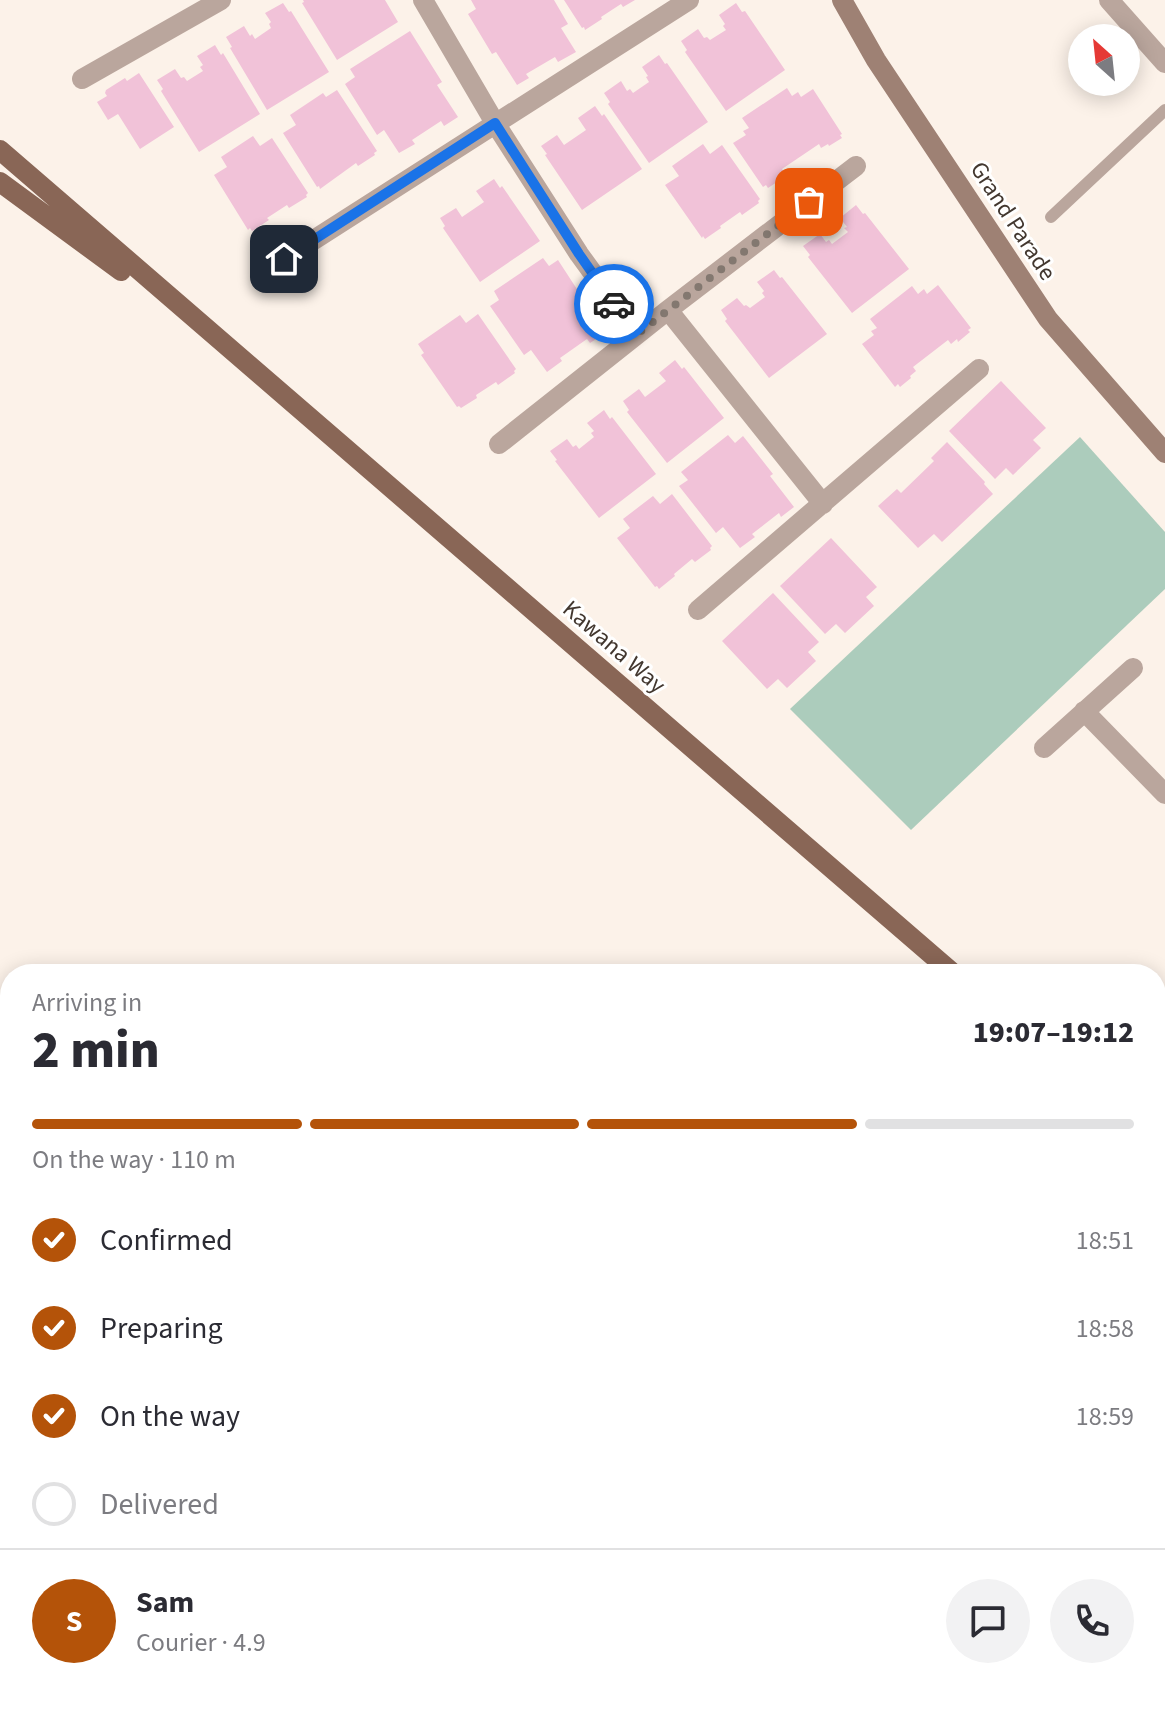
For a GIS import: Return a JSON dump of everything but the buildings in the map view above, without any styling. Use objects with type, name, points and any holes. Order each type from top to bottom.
[{"type":"main road","points":[[0,150],[240,359]]},
{"type":"main road","points":[[0,182],[240,359]]},
{"type":"main road","name":"Kawana Way","points":[[240,359],[942,964]]},
{"type":"street","points":[[82,79],[221,0]]},
{"type":"street","points":[[423,0],[495,123],[579,254],[637,334]]},
{"type":"street","points":[[284,259],[689,0]]},
{"type":"street","name":"Grand Parade","points":[[842,0],[876,60],[1048,319],[1165,453]]},
{"type":"street","points":[[1109,0],[1165,63]]},
{"type":"street","points":[[499,444],[856,166]]},
{"type":"street","points":[[668,310],[823,504]]},
{"type":"street","points":[[698,610],[979,369]]},
{"type":"street","points":[[1044,748],[1133,668]]},
{"type":"street","points":[[1084,711],[1165,794]]},
{"type":"lane","points":[[1051,217],[1165,110]]},
{"type":"green space","points":[[1080,437],[1165,532],[1165,589],[911,830],[790,709]]},
{"type":"way so far","points":[[614,304],[637,334],[809,202]]},
{"type":"route","points":[[284,259],[495,123],[614,304]]}]
